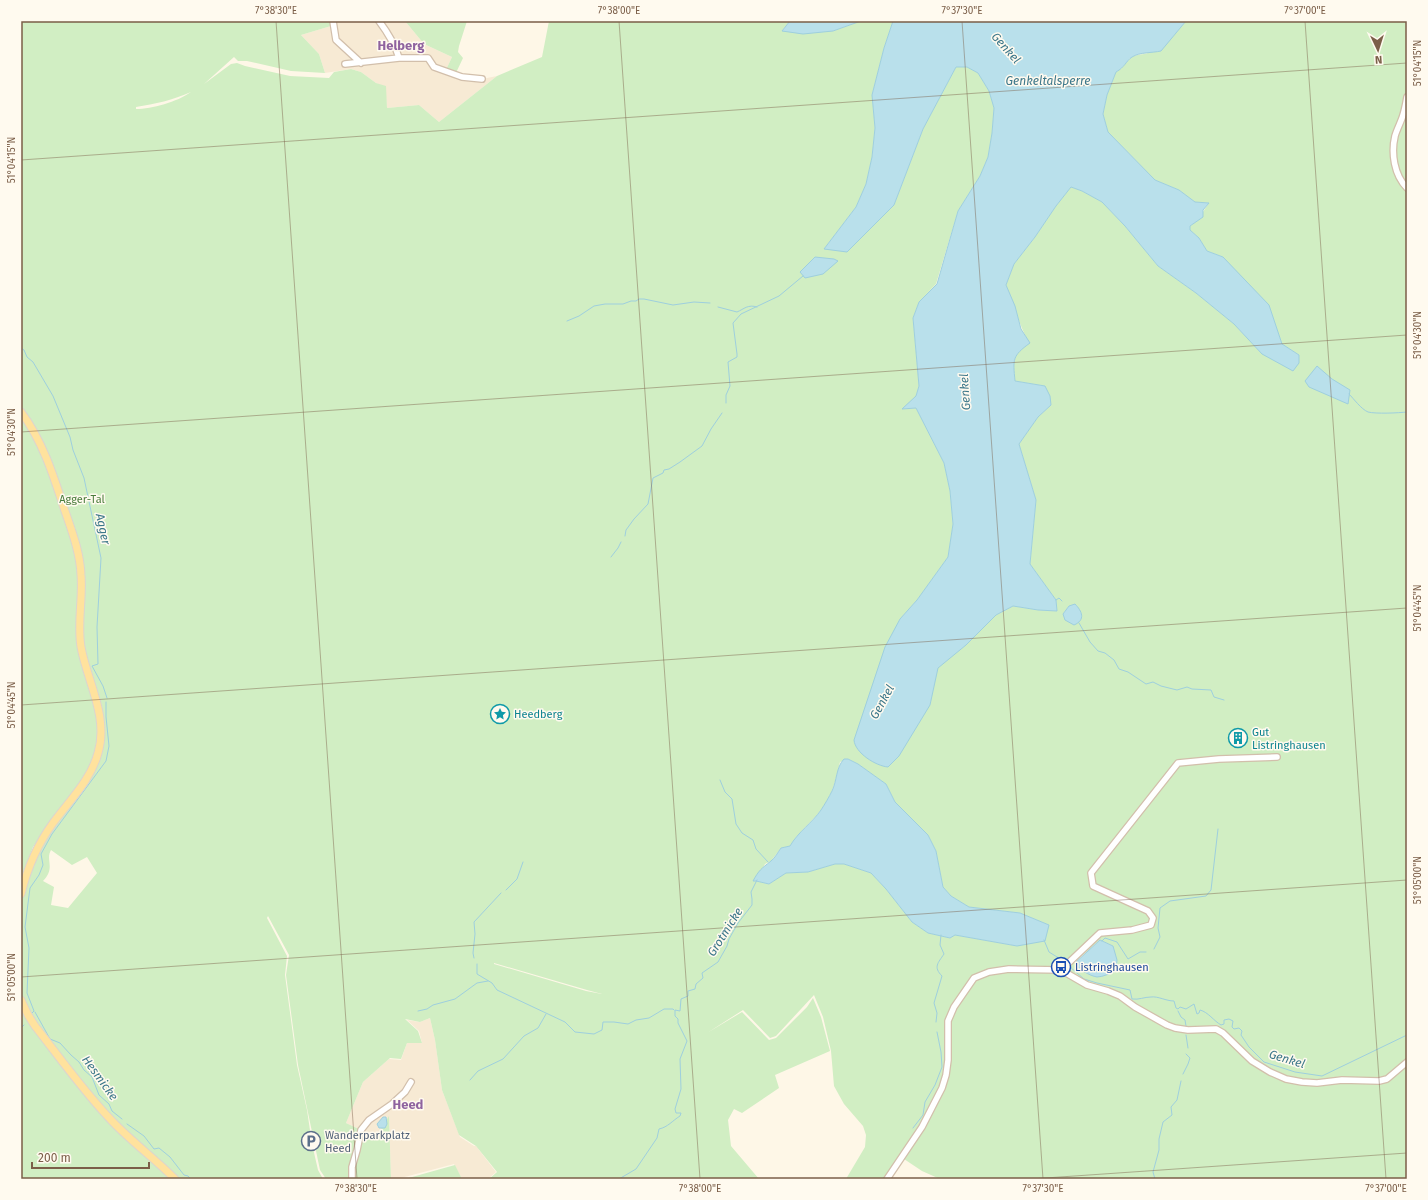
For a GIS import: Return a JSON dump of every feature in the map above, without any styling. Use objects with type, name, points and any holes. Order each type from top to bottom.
[{"type":"main road","points":[[21,412],[33,430],[46,457],[78,552],[82,586],[79,623],[80,640],[99,716],[101,736],[99,752],[84,782],[52,824],[36,850],[30,863],[21,894]]},
{"type":"main road","points":[[21,1000],[35,1026],[97,1103],[132,1141],[175,1179]]},
{"type":"street","points":[[333,21],[336,40],[361,63]]},
{"type":"street","points":[[379,21],[395,46],[399,58]]},
{"type":"street","points":[[345,64],[399,58],[428,58],[434,66],[462,77],[482,79]]},
{"type":"street","points":[[1407,97],[1403,116],[1395,137],[1394,152],[1399,178],[1407,188]]},
{"type":"street","points":[[1061,970],[1100,933],[1132,930],[1151,925],[1153,918],[1148,911],[1093,886],[1091,873],[1178,763],[1219,759],[1277,757]]},
{"type":"street","points":[[887,1179],[922,1127],[942,1088],[948,1060],[948,1021],[954,1007],[974,978],[989,972],[1009,969],[1061,970],[1087,985],[1120,996],[1135,1007],[1166,1025],[1188,1030],[1216,1030],[1223,1034],[1252,1061],[1270,1072],[1286,1079],[1317,1083],[1342,1080],[1379,1081],[1387,1079],[1407,1062]]},
{"type":"street","points":[[352,1179],[352,1167],[362,1130],[369,1120],[406,1092],[411,1082]]},
{"type":"shaded area","points":[[332,21],[405,21],[424,44],[452,57],[445,72],[482,79],[497,76],[439,122],[419,105],[387,108],[385,87],[376,83],[361,72],[351,69],[325,73],[319,54],[301,35],[331,26]]},
{"type":"shaded area","points":[[430,1018],[435,1040],[442,1090],[460,1137],[476,1146],[496,1172],[488,1179],[462,1179],[454,1164],[397,1179],[391,1179],[389,1117],[376,1137],[346,1123],[363,1082],[389,1059],[401,1060],[407,1043],[422,1043],[419,1031],[407,1020],[420,1022]]},
{"type":"green space","name":"Agger-Tal","points":[[21,21],[330,21],[331,26],[301,35],[319,54],[325,73],[291,71],[247,61],[238,61],[234,57],[204,84],[231,64],[237,63],[290,76],[329,78],[334,72],[351,69],[361,72],[376,83],[386,86],[387,108],[419,105],[439,122],[497,76],[542,57],[549,21],[790,21],[782,31],[833,31],[861,21],[893,21],[884,48],[872,95],[875,128],[872,157],[866,184],[856,207],[824,249],[894,205],[923,129],[956,67],[967,67],[978,73],[989,91],[994,108],[988,157],[980,176],[958,211],[936,284],[919,302],[913,318],[919,386],[916,396],[903,409],[916,408],[944,463],[950,491],[953,524],[948,557],[917,600],[900,619],[854,740],[930,705],[937,668],[966,645],[996,615],[1013,606],[1057,611],[1056,600],[1030,564],[1036,500],[1019,444],[1038,417],[1051,405],[1044,386],[1015,381],[1015,359],[1019,351],[1029,343],[1022,329],[1006,285],[1014,264],[1071,187],[1102,202],[1125,226],[1158,266],[1196,293],[1234,324],[1262,354],[1299,355],[1282,344],[1277,331],[1223,257],[1207,251],[1199,238],[1190,230],[1190,226],[1199,218],[1209,203],[1195,202],[1179,190],[1155,180],[1108,132],[1103,114],[1107,95],[1116,72],[1121,69],[1132,57],[1146,54],[1160,48],[1174,36],[1186,21],[1407,21],[1407,1179],[940,1179],[922,1171],[901,1157],[886,1179],[846,1179],[865,1147],[866,1135],[863,1126],[844,1104],[834,1086],[831,1051],[823,1017],[814,995],[776,1036],[770,1038],[743,1010],[707,1033],[742,1012],[769,1040],[776,1038],[807,1007],[813,998],[821,1017],[830,1051],[775,1075],[779,1088],[742,1113],[734,1109],[728,1120],[731,1146],[759,1179],[489,1179],[497,1172],[476,1146],[459,1135],[442,1090],[435,1040],[430,1018],[420,1022],[405,1019],[418,1031],[422,1043],[407,1043],[401,1059],[390,1058],[363,1082],[346,1123],[361,1130],[351,1179],[326,1179],[320,1170],[298,1065],[286,975],[289,955],[268,916],[267,918],[287,956],[285,975],[297,1065],[307,1110],[312,1144],[318,1170],[323,1179],[21,1179],[21,419],[23,419],[21,415]],"holes":[[[191,92],[179,99],[164,104],[149,108],[136,109],[136,107],[150,105]],[[1069,606],[1082,618],[1063,614]],[[848,759],[858,764],[886,784],[895,802],[928,835],[936,851],[943,887],[951,896],[969,907],[1020,913],[1049,925],[1017,946],[955,935],[950,938],[928,933],[912,922],[886,889],[871,873],[844,864],[835,864],[808,872],[786,873],[769,884],[756,881],[765,864],[771,861],[781,848],[790,846],[824,806],[833,788],[840,762]],[[57,814],[25,876],[22,875],[33,847]],[[51,850],[72,865],[87,857],[97,873],[68,908],[51,905],[54,887],[43,881],[49,872],[49,857]],[[1100,940],[1113,946],[1075,963]],[[494,963],[602,994],[586,991],[494,964]]]},
{"type":"green space","points":[[405,21],[467,21],[458,52],[463,58],[455,75],[445,72],[452,57],[424,44]]},
{"type":"green space","points":[[389,1116],[391,1179],[353,1179],[353,1167],[362,1131],[376,1137]]},
{"type":"green space","points":[[455,1165],[462,1179],[405,1179]]},
{"type":"water","points":[[790,21],[861,21],[833,31],[803,34],[782,31]]},
{"type":"water","name":"Genkeltalsperre","points":[[893,21],[1186,21],[1161,51],[1135,55],[1116,72],[1107,95],[1103,114],[1108,132],[1155,180],[1179,190],[1195,202],[1209,203],[1203,210],[1203,217],[1190,226],[1190,230],[1199,238],[1207,251],[1223,257],[1269,305],[1282,344],[1299,355],[1299,363],[1293,371],[1262,354],[1234,324],[1196,293],[1158,266],[1125,226],[1102,202],[1071,187],[1014,264],[1006,285],[1015,306],[1021,329],[1030,343],[1020,351],[1015,359],[1015,381],[1045,386],[1050,396],[1051,405],[1038,417],[1019,444],[1036,500],[1030,564],[1056,600],[1057,611],[1013,606],[996,615],[966,645],[938,668],[930,705],[899,756],[888,767],[867,758],[858,750],[854,740],[885,647],[900,619],[917,600],[948,557],[953,524],[950,491],[944,463],[916,408],[902,409],[916,396],[919,386],[913,318],[919,302],[937,284],[958,211],[980,176],[988,157],[994,108],[989,91],[978,73],[967,67],[956,67],[923,129],[894,205],[847,252],[824,249],[856,207],[866,184],[872,157],[875,128],[872,95],[884,48]]},
{"type":"water","points":[[815,257],[834,259],[838,261],[823,274],[805,278],[800,272]]},
{"type":"water","points":[[1317,366],[1332,379],[1350,390],[1348,404],[1309,387],[1305,381]]},
{"type":"water","points":[[1075,604],[1082,615],[1080,621],[1074,625],[1065,620],[1063,614],[1069,606]]},
{"type":"water","points":[[844,759],[848,759],[858,764],[886,784],[895,802],[928,835],[936,851],[943,887],[951,896],[969,907],[1020,913],[1049,925],[1045,941],[1017,946],[955,935],[950,938],[928,933],[912,922],[886,889],[871,873],[844,864],[835,864],[808,872],[786,873],[769,884],[753,881],[762,868],[775,857],[781,848],[790,846],[797,836],[821,810],[834,787],[839,766]]},
{"type":"water","points":[[1100,940],[1113,946],[1117,960],[1116,971],[1097,977],[1084,972],[1075,963]]},
{"type":"water","points":[[383,1117],[386,1117],[387,1124],[385,1128],[379,1128],[377,1124]]},
{"type":"waterway","points":[[726,403],[726,395],[730,386],[728,362],[737,357],[733,323],[741,314],[779,296],[803,276]]},
{"type":"waterway","points":[[567,321],[579,316],[594,306],[605,304],[623,304],[639,299],[673,305],[694,302],[710,303]]},
{"type":"waterway","points":[[718,307],[737,312],[749,306],[757,307]]},
{"type":"waterway","name":"Agger","points":[[21,348],[24,350],[27,357],[33,362],[53,396],[70,437],[73,450],[84,478],[101,558],[97,627],[98,664],[92,666],[103,686],[107,698]]},
{"type":"waterway","points":[[1349,394],[1365,411],[1368,412],[1407,412]]},
{"type":"waterway","points":[[625,536],[626,530],[648,504],[653,478],[663,473],[664,470],[669,469],[680,462],[702,446],[722,413]]},
{"type":"waterway","points":[[611,557],[621,542]]},
{"type":"waterway","points":[[1056,600],[1059,598],[1062,601]]},
{"type":"waterway","points":[[1079,623],[1090,642],[1098,651],[1105,653],[1114,660],[1119,669],[1128,672],[1146,684],[1153,682],[1161,686],[1177,690],[1187,687],[1192,689],[1211,690],[1214,697],[1224,700]]},
{"type":"waterway","name":"Agger","points":[[32,1013],[34,1011],[27,993],[29,948],[25,927],[30,888],[39,875],[43,865],[41,854],[52,834],[106,761],[109,746],[106,702]]},
{"type":"waterway","points":[[720,780],[725,792],[732,799],[736,824],[742,833],[753,840],[756,849],[768,862]]},
{"type":"waterway","points":[[1154,949],[1160,937],[1158,928],[1160,908],[1170,901],[1206,896],[1211,890],[1218,829]]},
{"type":"waterway","points":[[506,890],[517,879],[523,862]]},
{"type":"waterway","name":"Grotmicke","points":[[619,1179],[636,1169],[657,1138],[659,1129],[680,1116],[681,1113],[676,1113],[675,1109],[681,1089],[680,1059],[687,1041],[678,1023],[678,1019],[675,1016],[675,1010],[680,1011],[681,999],[688,996],[688,991],[695,989],[696,984],[703,978],[702,973],[718,962],[738,923],[752,905],[751,892],[757,880]]},
{"type":"waterway","points":[[474,958],[474,922],[501,893]]},
{"type":"waterway","points":[[936,1022],[937,1013],[934,1003],[942,976],[939,973],[937,965],[944,954],[940,945],[941,935]]},
{"type":"waterway","points":[[1102,941],[1105,938],[1117,942],[1128,959],[1140,952],[1146,952]]},
{"type":"waterway","name":"Genkel","points":[[1044,940],[1049,952],[1062,960]]},
{"type":"waterway","points":[[477,964],[477,974],[492,983],[497,990],[565,1022],[575,1032],[594,1034],[602,1030],[603,1022],[628,1024],[636,1020],[649,1018],[664,1009],[674,1010]]},
{"type":"waterway","name":"Genkel","points":[[1070,967],[1084,979],[1130,990],[1132,999],[1154,997],[1174,1001],[1176,1008],[1178,1009],[1180,1007],[1186,1009],[1194,1004],[1197,1014],[1200,1010],[1203,1011],[1221,1025],[1224,1024],[1224,1020],[1229,1019],[1233,1021],[1232,1027],[1234,1029],[1239,1028],[1242,1031],[1241,1035],[1249,1047],[1264,1062],[1295,1072],[1322,1076],[1407,1035]]},
{"type":"waterway","points":[[418,1011],[455,999],[477,983],[488,981]]},
{"type":"waterway","points":[[1178,1011],[1181,1017],[1185,1020],[1186,1026]]},
{"type":"waterway","name":"Hesmicke","points":[[35,1012],[50,1039],[60,1043],[79,1062],[84,1070],[92,1077],[99,1095],[109,1104],[112,1111],[122,1119]]},
{"type":"waterway","points":[[470,1080],[478,1071],[503,1059],[524,1036],[538,1028],[546,1014]]},
{"type":"waterway","name":"Agger","points":[[21,1028],[24,1025]]},
{"type":"waterway","points":[[913,1128],[923,1115],[925,1102],[935,1085],[942,1067],[937,1032]]},
{"type":"waterway","points":[[1186,1035],[1188,1048]]},
{"type":"waterway","points":[[1183,1074],[1190,1058],[1186,1054]]},
{"type":"waterway","points":[[1155,1179],[1153,1172],[1159,1150],[1159,1139],[1163,1122],[1172,1115],[1171,1107],[1177,1100],[1181,1081]]},
{"type":"waterway","name":"Hesmicke","points":[[127,1124],[144,1136],[154,1149],[159,1148],[170,1157],[184,1175],[191,1179]]},
{"type":"place","name":"Heedberg","points":[[500,714]]},
{"type":"place","name":"Gut Listringhausen","points":[[1238,738]]},
{"type":"place","name":"Listringhausen","points":[[1061,967]]},
{"type":"place","name":"Wanderparkplatz Heed","points":[[311,1141]]},
{"type":"district","name":"Helberg","points":[[401,45]]},
{"type":"district","name":"Heed","points":[[408,1104]]}]
